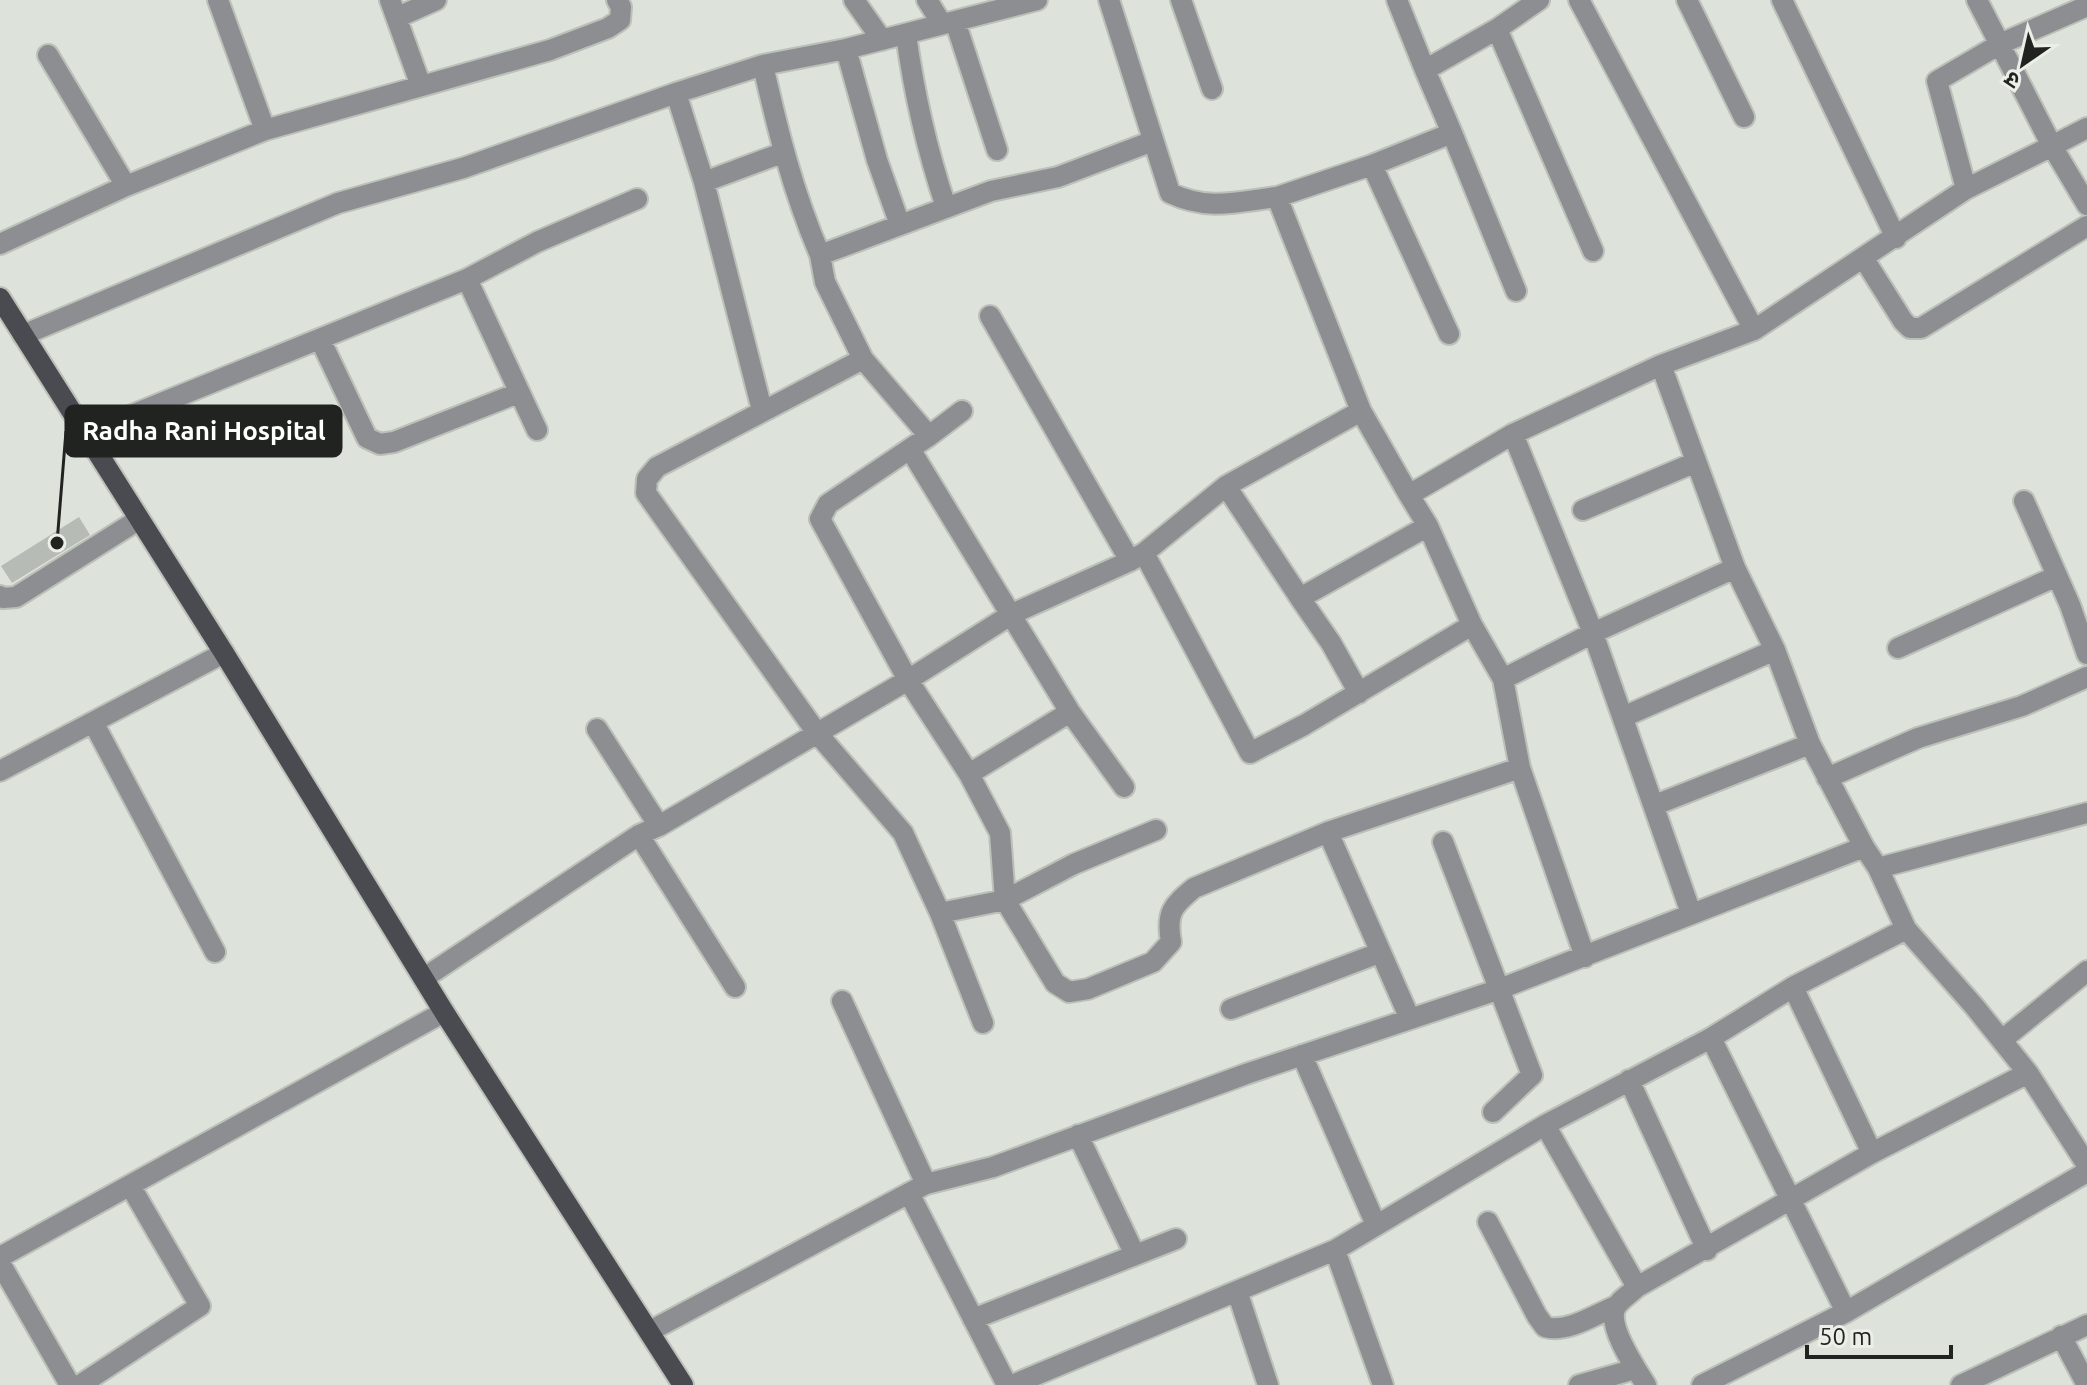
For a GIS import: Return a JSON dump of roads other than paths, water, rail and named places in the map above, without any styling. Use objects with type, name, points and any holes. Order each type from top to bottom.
[{"type":"main road","points":[[3,309],[23,335],[224,653],[444,1012],[683,1385]]},
{"type":"street","points":[[218,0],[265,130]]},
{"type":"street","points":[[421,86],[394,8],[436,0]]},
{"type":"street","points":[[854,0],[882,40]]},
{"type":"street","points":[[927,0],[949,23],[997,150]]},
{"type":"street","points":[[23,335],[338,203],[463,168],[763,65],[846,49],[1037,0]]},
{"type":"street","points":[[1109,0],[1170,193],[1191,203],[1211,205],[1277,197],[1372,165],[1452,133]]},
{"type":"street","points":[[1181,0],[1212,89]]},
{"type":"street","points":[[1397,0],[1516,291]]},
{"type":"street","points":[[1579,0],[1754,330]]},
{"type":"street","points":[[1687,0],[1744,117]]},
{"type":"street","points":[[1782,0],[1896,238]]},
{"type":"street","points":[[1977,0],[2052,146],[2087,205]]},
{"type":"street","points":[[0,244],[126,186],[265,130],[550,50],[593,34],[620,20],[626,2]]},
{"type":"street","points":[[1425,70],[1497,29],[1533,2]]},
{"type":"street","points":[[1966,189],[1937,81],[2000,44],[2087,6]]},
{"type":"street","points":[[1497,29],[1593,251]]},
{"type":"street","points":[[906,34],[914,93],[927,149],[946,207]]},
{"type":"street","points":[[846,49],[877,160],[900,225]]},
{"type":"street","points":[[48,55],[126,186]]},
{"type":"street","points":[[763,65],[782,153],[799,206],[820,255],[825,282],[863,359],[929,436]]},
{"type":"street","points":[[676,93],[704,182],[762,410]]},
{"type":"street","points":[[1409,495],[1513,434],[1661,365],[1754,330],[1966,189],[2087,128]]},
{"type":"street","points":[[820,255],[991,191],[1058,177],[1153,141]]},
{"type":"street","points":[[704,182],[782,153]]},
{"type":"street","points":[[1372,165],[1449,334]]},
{"type":"street","points":[[1277,197],[1361,411],[1428,526],[1472,625],[1503,679],[1520,768],[1585,957]]},
{"type":"street","points":[[85,434],[467,279],[537,242],[637,199]]},
{"type":"street","points":[[1864,259],[1903,321],[1910,328],[1921,328],[2087,226]]},
{"type":"street","points":[[467,279],[537,430]]},
{"type":"street","points":[[990,316],[1137,557],[1250,753],[1304,725],[1472,625]]},
{"type":"street","points":[[320,339],[367,438],[380,444],[394,442],[518,393]]},
{"type":"street","points":[[863,359],[657,467],[647,479],[646,493],[817,733],[903,833],[940,913],[983,1023]]},
{"type":"street","points":[[1661,365],[1735,568],[1775,650],[1810,744],[1878,868],[1906,929],[2028,1073],[2087,1165]]},
{"type":"street","points":[[962,411],[828,504],[820,519],[908,680],[969,774],[1000,833],[1005,900],[1055,983],[1069,992],[1088,989],[1153,962],[1171,942],[1168,921],[1175,903],[1194,888],[1328,832],[1520,768]]},
{"type":"street","points":[[424,978],[639,835],[908,680],[1012,614],[1137,557],[1226,486],[1361,411]]},
{"type":"street","points":[[1513,434],[1593,633],[1691,913]]},
{"type":"street","points":[[910,449],[1070,712],[1124,787]]},
{"type":"street","points":[[1583,510],[1696,462]]},
{"type":"street","points":[[1226,486],[1331,643],[1359,693]]},
{"type":"street","points":[[2024,501],[2087,654]]},
{"type":"street","points":[[0,596],[16,597],[138,520]]},
{"type":"street","points":[[1300,598],[1428,526]]},
{"type":"street","points":[[1503,679],[1593,633],[1735,568]]},
{"type":"street","points":[[1898,648],[2057,576]]},
{"type":"street","points":[[1623,717],[1775,650]]},
{"type":"street","points":[[0,771],[224,653]]},
{"type":"street","points":[[1827,778],[1918,738],[2022,706],[2087,677]]},
{"type":"street","points":[[969,774],[1070,712]]},
{"type":"street","points":[[93,722],[215,952]]},
{"type":"street","points":[[597,729],[659,826]]},
{"type":"street","points":[[1655,805],[1810,744]]},
{"type":"street","points":[[1878,868],[2087,813]]},
{"type":"street","points":[[940,913],[1005,900],[1074,864],[1156,830]]},
{"type":"street","points":[[1328,832],[1410,1019]]},
{"type":"street","points":[[639,835],[735,987]]},
{"type":"street","points":[[1443,842],[1532,1075],[1493,1112]]},
{"type":"street","points":[[650,1331],[917,1188],[993,1167],[1302,1055],[1497,990],[1864,847]]},
{"type":"street","points":[[842,1001],[973,1319],[1009,1385],[1335,1250],[1545,1125],[1711,1038],[1793,987],[1906,929]]},
{"type":"street","points":[[1231,1009],[1379,953]]},
{"type":"street","points":[[2002,1040],[2087,971]]},
{"type":"street","points":[[1793,987],[1872,1153]]},
{"type":"street","points":[[70,1385],[0,1260],[444,1012]]},
{"type":"street","points":[[1711,1038],[1846,1312]]},
{"type":"street","points":[[1302,1055],[1376,1225]]},
{"type":"street","points":[[1488,1222],[1545,1327],[1555,1330],[1616,1306],[1637,1287],[1707,1250],[1872,1153],[2028,1073]]},
{"type":"street","points":[[1629,1080],[1707,1250]]},
{"type":"street","points":[[1545,1125],[1637,1287]]},
{"type":"street","points":[[1078,1135],[1135,1255]]},
{"type":"street","points":[[1702,1385],[1846,1312],[2087,1172]]},
{"type":"street","points":[[80,1385],[200,1306],[131,1187]]},
{"type":"street","points":[[973,1319],[1176,1239]]},
{"type":"street","points":[[1335,1250],[1383,1385]]},
{"type":"street","points":[[1237,1291],[1268,1385]]},
{"type":"street","points":[[1579,1385],[1641,1377],[1618,1335],[1613,1318],[1616,1306]]},
{"type":"street","points":[[1961,1385],[2087,1325]]},
{"type":"street","points":[[2061,1336],[2087,1385]]},
{"type":"place","name":"Radha Rani Hospital","points":[[57,543]]}]
